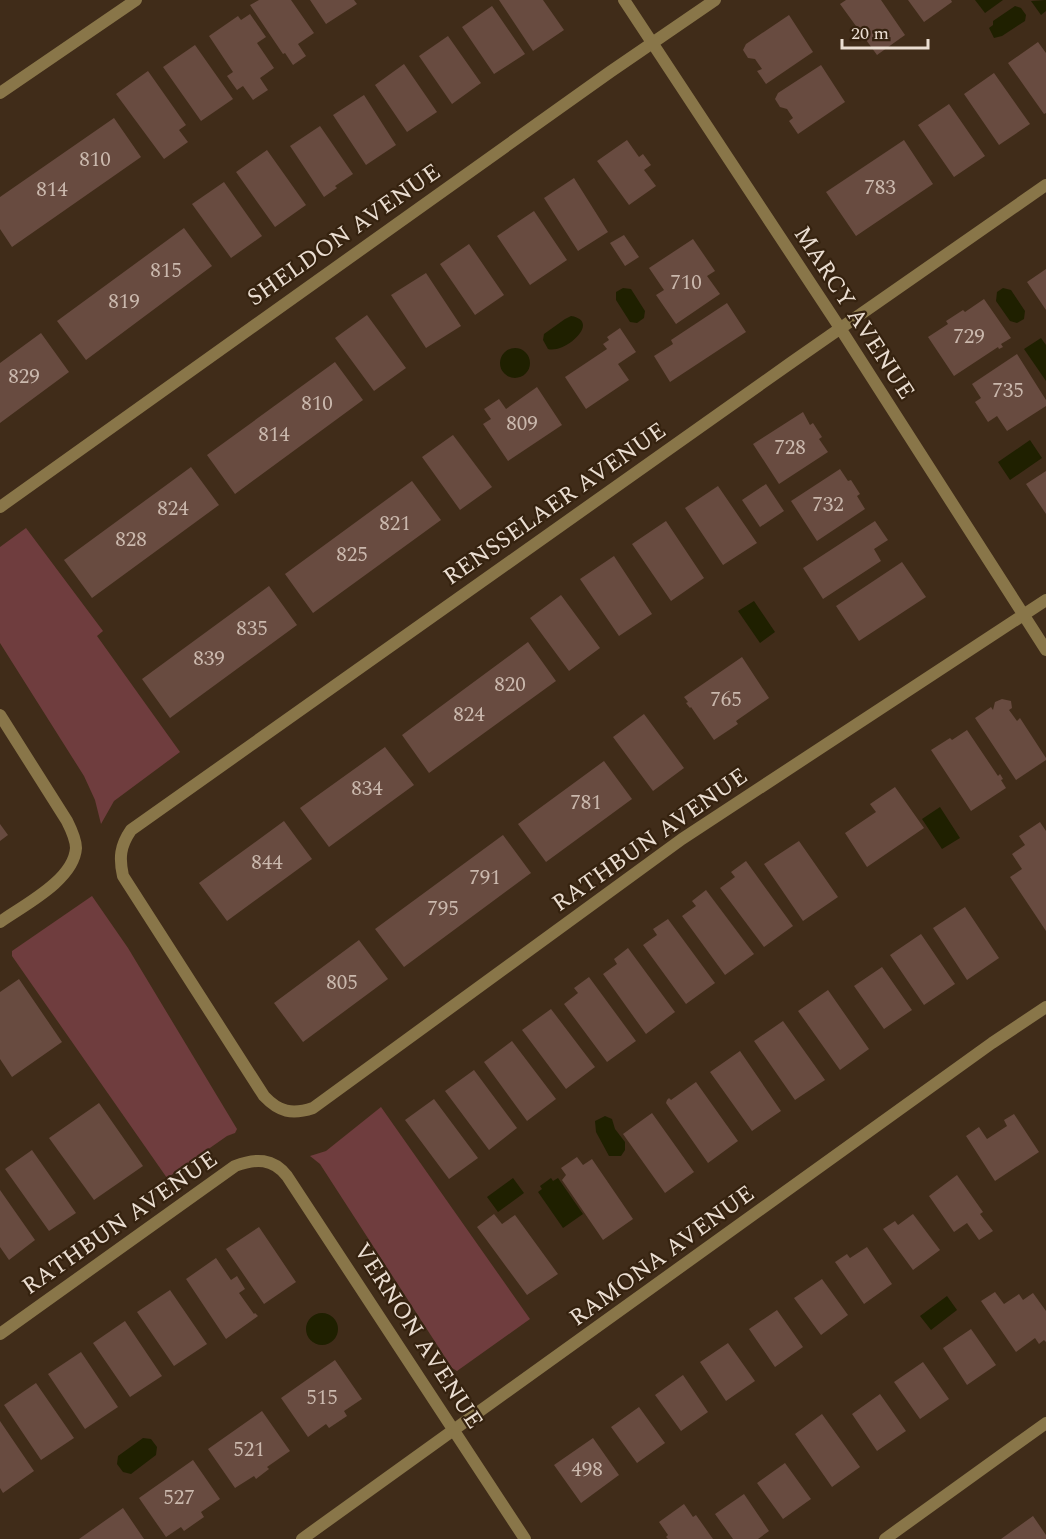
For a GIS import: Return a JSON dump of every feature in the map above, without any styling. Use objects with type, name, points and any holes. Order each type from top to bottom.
[{"type":"street","points":[[0,93],[136,0]]},
{"type":"street","name":"MARCY AVENUE","points":[[624,0],[840,328],[1046,650]]},
{"type":"street","name":"SHELDON AVENUE","points":[[0,507],[652,42],[715,0]]},
{"type":"street","name":"RENSSELAER AVENUE","points":[[281,1110],[264,1096],[123,876],[120,853],[131,830],[840,328],[1046,185]]},
{"type":"street","name":"RATHBUN AVENUE","points":[[281,1110],[295,1113],[313,1108],[682,839],[1046,600]]},
{"type":"street","points":[[0,715],[67,821],[76,848],[64,877],[0,922]]},
{"type":"street","name":"RAMONA AVENUE","points":[[302,1539],[982,1050],[1046,1007]]},
{"type":"street","name":"RATHBUN AVENUE","points":[[0,1334],[236,1166],[254,1160],[268,1161]]},
{"type":"street","name":"VERNON AVENUE","points":[[268,1161],[279,1167],[287,1176],[525,1539]]},
{"type":"street","points":[[885,1539],[1046,1422]]},
{"type":"shaded area","points":[[975,0],[1003,0],[985,13]]},
{"type":"shaded area","points":[[1046,0],[1046,11],[1041,15],[1031,1]]},
{"type":"shaded area","points":[[1015,6],[1021,8],[1026,15],[1025,21],[1002,36],[994,38],[989,28],[993,25],[993,21]]},
{"type":"shaded area","points":[[623,288],[631,289],[645,311],[644,318],[637,323],[630,322],[616,300],[616,292]]},
{"type":"shaded area","points":[[1003,288],[1011,290],[1025,311],[1024,319],[1017,323],[1010,321],[996,301],[997,292]]},
{"type":"shaded area","points":[[571,316],[580,319],[583,324],[578,336],[563,347],[548,349],[543,340],[544,334]]},
{"type":"shaded area","points":[[1041,338],[1046,345],[1046,381],[1024,349]]},
{"type":"shaded area","points":[[515,348],[526,352],[530,363],[526,374],[515,378],[504,374],[500,363],[504,352]]},
{"type":"shaded area","points":[[1030,440],[1042,458],[1010,480],[998,462]]},
{"type":"shaded area","points":[[26,528],[103,631],[97,636],[180,752],[114,801],[101,824],[95,800],[84,776],[0,643],[0,547]]},
{"type":"shaded area","points":[[754,601],[775,632],[760,643],[738,611]]},
{"type":"shaded area","points":[[940,807],[960,838],[942,849],[922,819]]},
{"type":"shaded area","points":[[92,896],[128,948],[237,1129],[235,1133],[227,1136],[167,1178],[12,956],[12,951]]},
{"type":"shaded area","points":[[381,1107],[530,1319],[457,1371],[452,1368],[320,1164],[310,1156],[326,1151]]},
{"type":"shaded area","points":[[605,1116],[612,1119],[615,1129],[625,1142],[625,1150],[621,1156],[609,1156],[596,1132],[595,1121]]},
{"type":"shaded area","points":[[513,1178],[524,1193],[498,1212],[487,1197]]},
{"type":"shaded area","points":[[551,1178],[553,1181],[558,1178],[583,1214],[563,1228],[538,1192],[542,1189],[540,1186]]},
{"type":"shaded area","points":[[947,1296],[957,1310],[931,1330],[920,1316]]},
{"type":"shaded area","points":[[322,1313],[333,1318],[338,1329],[333,1340],[322,1345],[311,1340],[306,1329],[311,1318]]},
{"type":"shaded area","points":[[143,1438],[151,1439],[157,1447],[156,1455],[131,1474],[123,1472],[117,1464],[118,1456]]},
{"type":"building","points":[[259,0],[291,0],[314,33],[298,44],[306,56],[293,65],[250,5]]},
{"type":"building","points":[[310,0],[354,0],[357,4],[326,24]]},
{"type":"building","points":[[499,0],[543,0],[564,30],[533,51]]},
{"type":"building","points":[[846,0],[881,0],[905,35],[877,55],[840,4]]},
{"type":"building","points":[[908,0],[951,0],[952,2],[924,22]]},
{"type":"building","points":[[492,6],[525,54],[494,74],[462,27]]},
{"type":"building","points":[[250,14],[266,37],[257,43],[274,68],[260,78],[268,90],[253,100],[243,86],[237,90],[227,76],[233,72],[209,36],[238,16],[241,20]]},
{"type":"building","points":[[789,15],[813,52],[766,84],[757,71],[762,69],[755,59],[748,58],[743,50],[746,44]]},
{"type":"building","points":[[448,36],[481,83],[452,104],[419,56]]},
{"type":"building","points":[[1038,42],[1046,53],[1046,113],[1044,114],[1008,63]]},
{"type":"building","points":[[195,45],[233,99],[201,121],[163,67]]},
{"type":"building","points":[[404,64],[437,112],[407,132],[375,85]]},
{"type":"building","points":[[821,65],[845,102],[798,134],[789,121],[793,118],[787,109],[780,107],[775,99],[778,93]]},
{"type":"building","points":[[148,71],[186,125],[179,130],[188,142],[164,159],[116,94]]},
{"type":"building","points":[[994,73],[1030,124],[999,145],[964,94]]},
{"type":"building","points":[[364,95],[396,145],[366,165],[333,115]]},
{"type":"building","points":[[949,104],[985,156],[954,177],[918,125]]},
{"type":"building","points":[[114,118],[141,157],[12,247],[0,229],[0,197]]},
{"type":"building","points":[[320,126],[353,174],[324,197],[290,146]]},
{"type":"building","points":[[627,140],[639,157],[643,154],[651,165],[644,170],[656,186],[629,205],[597,161]]},
{"type":"building","points":[[904,140],[933,184],[856,236],[826,192]]},
{"type":"building","points":[[267,150],[306,205],[275,227],[236,172]]},
{"type":"building","points":[[574,178],[608,232],[578,251],[544,198]]},
{"type":"building","points":[[224,182],[262,236],[231,258],[192,204]]},
{"type":"building","points":[[534,211],[567,260],[530,285],[497,236]]},
{"type":"building","points":[[184,228],[212,266],[86,360],[57,321]]},
{"type":"building","points":[[624,235],[639,257],[625,266],[610,243]]},
{"type":"building","points":[[693,239],[715,271],[707,276],[720,294],[676,324],[656,295],[664,290],[649,268]]},
{"type":"building","points":[[469,244],[504,295],[475,315],[440,264]]},
{"type":"building","points":[[1046,269],[1046,310],[1027,282]]},
{"type":"building","points":[[426,273],[461,326],[426,348],[391,295]]},
{"type":"building","points":[[984,299],[1011,338],[1001,344],[1003,347],[999,349],[998,347],[954,376],[928,337],[948,324],[946,321]]},
{"type":"building","points":[[727,303],[746,332],[670,382],[654,356],[673,344],[671,340]]},
{"type":"building","points":[[367,315],[406,368],[374,391],[335,338]]},
{"type":"building","points":[[620,328],[636,352],[618,364],[629,380],[586,409],[565,377],[607,349],[603,344],[609,340],[607,337]]},
{"type":"building","points":[[41,333],[69,372],[0,423],[0,363]]},
{"type":"building","points":[[1017,354],[1046,400],[1046,406],[1007,431],[997,416],[988,422],[975,402],[981,398],[972,384]]},
{"type":"building","points":[[335,362],[363,400],[235,494],[207,455]]},
{"type":"building","points":[[537,387],[562,425],[508,461],[483,424],[491,419],[484,409],[499,399],[506,409]]},
{"type":"building","points":[[803,412],[810,425],[813,423],[822,437],[819,439],[828,452],[779,484],[753,444]]},
{"type":"building","points":[[453,435],[492,487],[460,510],[422,457]]},
{"type":"building","points":[[191,467],[219,505],[92,598],[64,560]]},
{"type":"building","points":[[840,469],[860,494],[857,496],[865,509],[817,541],[791,501]]},
{"type":"building","points":[[1046,471],[1046,514],[1026,484]]},
{"type":"building","points":[[412,481],[441,520],[313,613],[285,574]]},
{"type":"building","points":[[766,484],[784,511],[760,527],[742,500]]},
{"type":"building","points":[[718,486],[757,543],[723,565],[685,508]]},
{"type":"building","points":[[666,521],[704,578],[671,601],[632,544]]},
{"type":"building","points":[[875,521],[888,540],[874,549],[881,561],[823,599],[803,568]]},
{"type":"building","points":[[614,556],[652,614],[619,636],[580,579]]},
{"type":"building","points":[[902,562],[926,597],[859,641],[836,606]]},
{"type":"building","points":[[269,586],[297,625],[170,718],[142,679]]},
{"type":"building","points":[[561,595],[600,648],[569,671],[530,618]]},
{"type":"building","points":[[528,642],[556,681],[429,773],[402,735]]},
{"type":"building","points":[[742,657],[769,698],[736,721],[738,724],[714,740],[684,697]]},
{"type":"building","points":[[1002,699],[1011,701],[1012,708],[1009,710],[1017,721],[1020,718],[1046,758],[1016,780],[975,718],[991,707],[993,710],[995,702]]},
{"type":"building","points":[[644,714],[684,768],[653,791],[613,737]]},
{"type":"building","points":[[967,730],[998,776],[1000,774],[1006,788],[971,811],[931,750]]},
{"type":"building","points":[[385,747],[414,785],[329,847],[300,808]]},
{"type":"building","points":[[604,761],[632,799],[546,862],[518,824]]},
{"type":"building","points":[[895,787],[924,828],[867,867],[845,833],[876,812],[870,804]]},
{"type":"building","points":[[284,821],[312,859],[227,921],[199,883]]},
{"type":"building","points":[[1040,822],[1046,831],[1046,931],[1010,877],[1022,869],[1012,854],[1025,845],[1019,836]]},
{"type":"building","points":[[0,824],[8,835],[0,841]]},
{"type":"building","points":[[503,835],[531,873],[404,967],[375,929]]},
{"type":"building","points":[[799,841],[838,897],[803,921],[764,864]]},
{"type":"building","points":[[746,861],[793,926],[764,947],[720,888],[735,877],[731,872]]},
{"type":"building","points":[[706,890],[754,954],[725,975],[682,916],[696,906],[692,901]]},
{"type":"building","points":[[965,907],[999,958],[967,980],[933,928]]},
{"type":"building","points":[[668,919],[715,983],[686,1004],[643,945],[657,935],[653,929]]},
{"type":"building","points":[[921,934],[955,984],[924,1005],[890,955]]},
{"type":"building","points":[[359,940],[388,979],[303,1042],[274,1003]]},
{"type":"building","points":[[628,948],[675,1012],[646,1034],[603,974],[617,964],[614,959]]},
{"type":"building","points":[[882,967],[912,1010],[884,1029],[854,986]]},
{"type":"building","points":[[589,977],[636,1041],[607,1062],[564,1004],[578,993],[574,988]]},
{"type":"building","points":[[19,979],[62,1042],[12,1077],[0,1059],[0,992]]},
{"type":"building","points":[[828,990],[869,1049],[840,1070],[798,1011]]},
{"type":"building","points":[[551,1009],[595,1067],[566,1089],[522,1030]]},
{"type":"building","points":[[783,1021],[825,1080],[795,1100],[754,1041]]},
{"type":"building","points":[[512,1041],[556,1099],[527,1121],[484,1062]]},
{"type":"building","points":[[740,1051],[781,1111],[752,1131],[710,1072]]},
{"type":"building","points":[[474,1070],[517,1128],[489,1150],[445,1091]]},
{"type":"building","points":[[696,1082],[738,1141],[708,1163],[666,1103],[669,1098],[671,1100]]},
{"type":"building","points":[[434,1099],[478,1158],[449,1179],[405,1120]]},
{"type":"building","points":[[99,1103],[143,1166],[94,1200],[49,1138]]},
{"type":"building","points":[[652,1113],[694,1172],[665,1193],[623,1134]]},
{"type":"building","points":[[1014,1114],[1039,1152],[995,1181],[966,1136],[979,1127],[987,1139],[1007,1126],[1004,1120]]},
{"type":"building","points":[[32,1150],[76,1213],[49,1231],[5,1169]]},
{"type":"building","points":[[577,1157],[583,1165],[592,1159],[633,1219],[603,1240],[562,1180],[566,1175],[561,1168]]},
{"type":"building","points":[[957,1175],[983,1212],[980,1214],[993,1231],[979,1240],[967,1223],[954,1232],[929,1196]]},
{"type":"building","points":[[0,1190],[35,1240],[9,1260],[0,1247]]},
{"type":"building","points":[[494,1214],[502,1224],[515,1215],[558,1274],[527,1295],[477,1227]]},
{"type":"building","points":[[913,1214],[940,1250],[913,1270],[883,1229],[895,1221],[898,1225]]},
{"type":"building","points":[[259,1227],[296,1282],[264,1304],[226,1249]]},
{"type":"building","points":[[867,1247],[892,1284],[864,1304],[835,1262],[847,1254],[850,1258]]},
{"type":"building","points":[[216,1258],[231,1280],[237,1276],[245,1289],[239,1293],[254,1314],[258,1316],[226,1339],[186,1279]]},
{"type":"building","points":[[822,1279],[848,1315],[821,1335],[794,1298]]},
{"type":"building","points":[[170,1290],[207,1344],[174,1366],[137,1312]]},
{"type":"building","points":[[995,1292],[1004,1304],[1019,1294],[1023,1300],[1033,1293],[1046,1311],[1046,1342],[1044,1340],[1039,1344],[1035,1338],[1016,1352],[981,1301]]},
{"type":"building","points":[[777,1310],[803,1347],[775,1367],[749,1329]]},
{"type":"building","points":[[125,1321],[162,1376],[130,1397],[93,1343]]},
{"type":"building","points":[[971,1329],[996,1365],[967,1385],[943,1348]]},
{"type":"building","points":[[728,1343],[755,1381],[726,1401],[700,1362]]},
{"type":"building","points":[[81,1352],[118,1407],[85,1429],[48,1374]]},
{"type":"building","points":[[335,1360],[362,1399],[344,1411],[347,1416],[329,1428],[326,1424],[308,1437],[281,1398]]},
{"type":"building","points":[[923,1362],[949,1399],[920,1419],[894,1382]]},
{"type":"building","points":[[683,1375],[708,1412],[681,1431],[655,1395]]},
{"type":"building","points":[[36,1383],[74,1438],[41,1460],[4,1405]]},
{"type":"building","points":[[880,1394],[906,1431],[877,1451],[852,1414]]},
{"type":"building","points":[[639,1407],[665,1443],[637,1463],[611,1427]]},
{"type":"building","points":[[262,1411],[290,1451],[267,1467],[269,1469],[256,1479],[254,1476],[235,1488],[208,1449]]},
{"type":"building","points":[[822,1414],[860,1467],[832,1487],[795,1434]]},
{"type":"building","points":[[0,1421],[34,1471],[3,1493],[0,1488]]},
{"type":"building","points":[[593,1438],[619,1475],[581,1503],[554,1465]]},
{"type":"building","points":[[193,1460],[220,1499],[201,1512],[204,1517],[184,1531],[181,1527],[166,1537],[139,1498]]},
{"type":"building","points":[[785,1463],[811,1499],[783,1519],[757,1483]]},
{"type":"building","points":[[744,1494],[769,1531],[758,1539],[733,1539],[715,1514]]},
{"type":"building","points":[[684,1504],[693,1517],[696,1515],[713,1539],[668,1539],[666,1537],[668,1535],[659,1522]]},
{"type":"building","points":[[123,1508],[144,1539],[79,1539]]},
{"type":"building","points":[[1033,1516],[1046,1535],[1046,1539],[1001,1539]]}]
